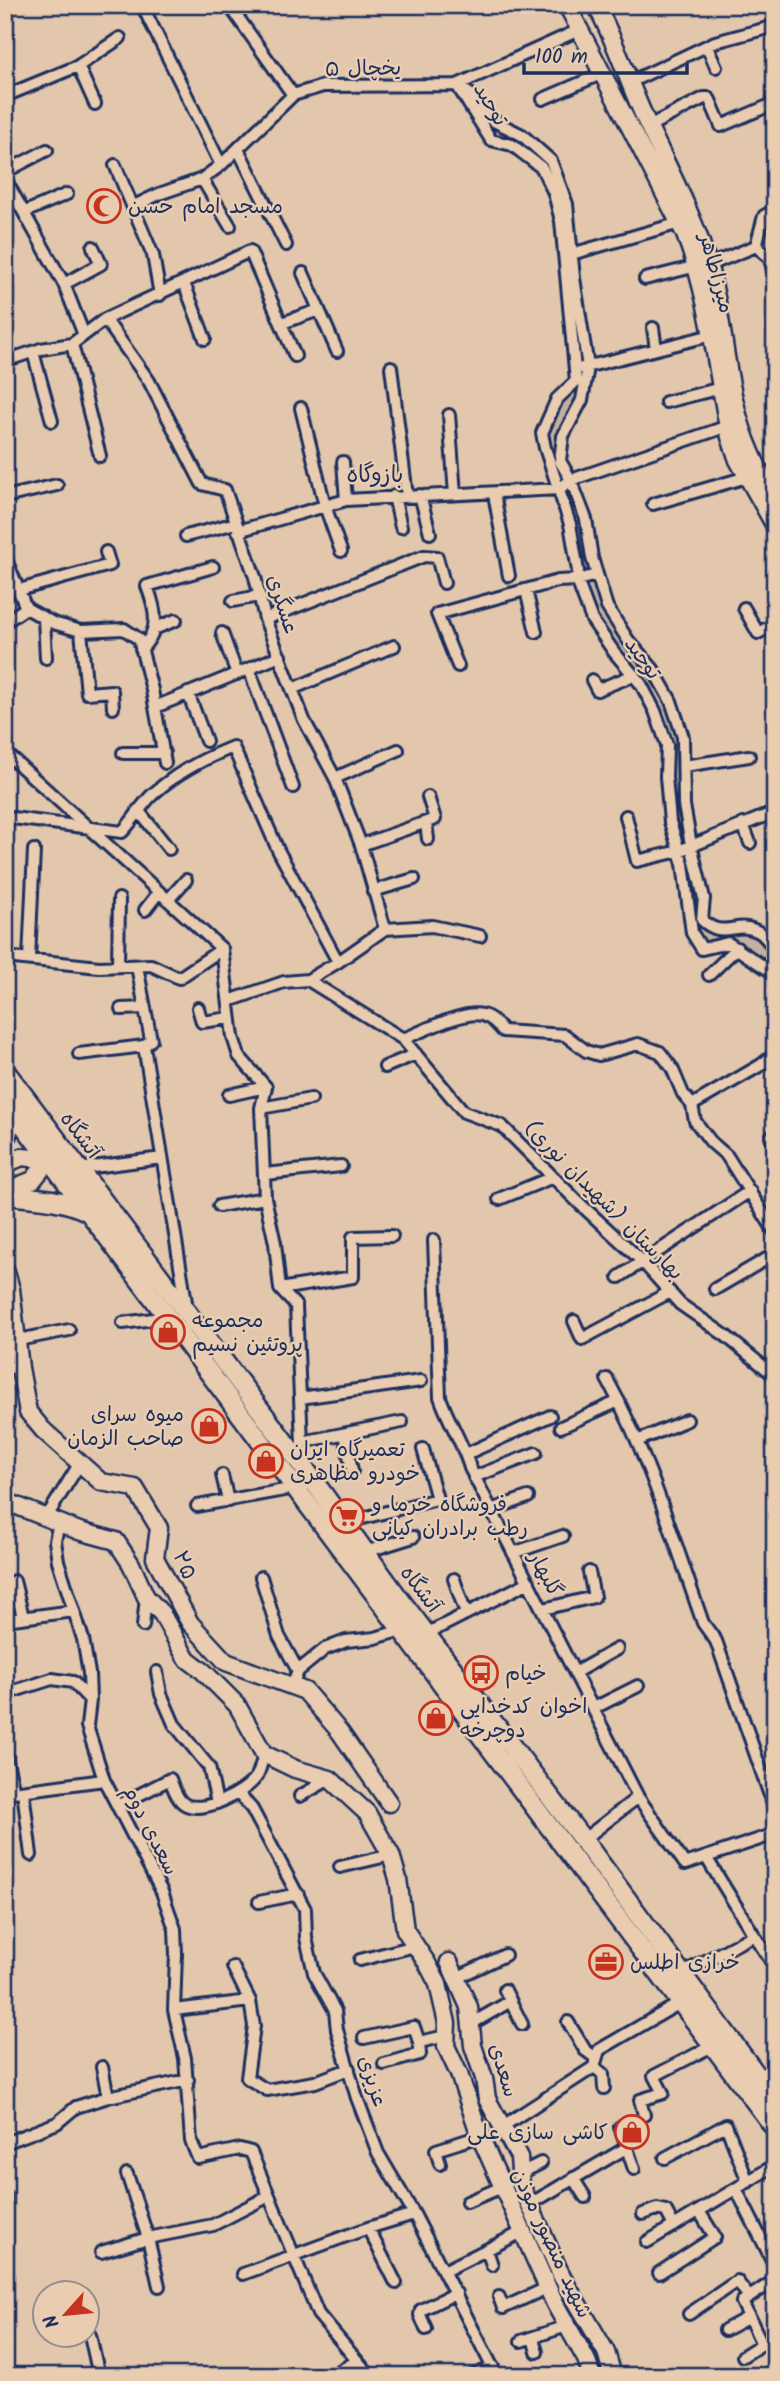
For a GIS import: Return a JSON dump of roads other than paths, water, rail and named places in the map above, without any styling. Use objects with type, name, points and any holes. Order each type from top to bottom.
[{"type":"main road","name":"آتشگاه","points":[[5,1072],[90,1213],[402,1630],[687,1998],[772,2090]]},
{"type":"main road","name":"آتشگاه","points":[[5,1100],[56,1155],[78,1169],[583,1840],[656,1956],[681,1974],[687,1998],[712,2046],[775,2128]]},
{"type":"main road","points":[[5,1108],[8,1131],[5,1140]]},
{"type":"main road","points":[[5,1193],[76,1205],[90,1213]]},
{"type":"street","points":[[142,5],[221,165]]},
{"type":"street","points":[[229,5],[293,95]]},
{"type":"street","name":"میرزاطاهر","points":[[567,5],[703,266],[719,311],[734,401],[743,433],[750,453],[775,501]]},
{"type":"street","name":"میرزاطاهر","points":[[596,5],[695,224],[728,426],[738,460],[775,526]]},
{"type":"street","points":[[630,82],[707,46],[775,26]]},
{"type":"street","name":"یخچال ۵","points":[[134,206],[202,179],[221,165],[293,95],[323,86],[457,85],[579,30]]},
{"type":"street","points":[[5,96],[78,66],[120,38]]},
{"type":"street","points":[[707,46],[716,66]]},
{"type":"street","points":[[543,99],[601,74],[612,72],[623,63]]},
{"type":"street","points":[[78,66],[95,104]]},
{"type":"street","name":"توحید","points":[[457,85],[470,94],[492,120],[522,135],[546,165],[567,204],[576,381],[557,398],[542,433],[545,448],[570,524],[578,571],[577,580],[593,620],[614,652],[641,684],[655,711],[667,745],[670,821],[683,864],[692,933],[702,949],[728,943],[737,948]]},
{"type":"street","name":"توحید","points":[[457,85],[491,141],[512,145],[546,165]]},
{"type":"street","points":[[649,126],[705,98],[710,100],[721,126],[775,103]]},
{"type":"street","points":[[512,145],[522,135]]},
{"type":"street","points":[[238,149],[286,245]]},
{"type":"street","points":[[5,172],[47,150]]},
{"type":"street","points":[[115,165],[153,256],[160,295]]},
{"type":"street","points":[[5,179],[64,284],[84,335]]},
{"type":"street","points":[[202,179],[230,226]]},
{"type":"street","points":[[25,212],[66,194]]},
{"type":"street","points":[[757,246],[764,216],[775,210]]},
{"type":"street","points":[[568,255],[680,223]]},
{"type":"street","points":[[645,279],[703,266],[757,246]]},
{"type":"street","points":[[757,246],[772,256],[775,275]]},
{"type":"street","points":[[64,284],[100,264],[93,247]]},
{"type":"street","points":[[5,361],[57,345],[72,344],[105,320],[250,251],[295,356]]},
{"type":"street","name":"توحید","points":[[568,255],[588,367],[582,400],[562,436],[560,461],[571,480],[586,519],[592,558],[607,607],[628,640],[653,668],[671,701],[682,737],[684,805],[704,898],[702,920],[711,928],[722,931],[739,927],[760,932],[775,949]]},
{"type":"street","points":[[303,273],[337,351]]},
{"type":"street","points":[[184,283],[205,339]]},
{"type":"street","points":[[282,323],[319,310]]},
{"type":"street","name":"عسگری","points":[[105,320],[149,381],[202,484],[225,490],[265,619],[304,720],[335,778],[361,845],[385,929]]},
{"type":"street","points":[[653,327],[656,349]]},
{"type":"street","points":[[575,369],[712,335]]},
{"type":"street","points":[[72,344],[100,456]]},
{"type":"street","points":[[33,352],[52,421]]},
{"type":"street","points":[[391,367],[407,495]]},
{"type":"street","points":[[666,402],[721,388]]},
{"type":"street","points":[[301,408],[324,506],[341,551]]},
{"type":"street","points":[[449,415],[455,494]]},
{"type":"street","points":[[186,536],[237,527],[346,500],[559,489],[571,480],[728,426]]},
{"type":"street","points":[[343,462],[346,500]]},
{"type":"street","points":[[653,504],[747,477]]},
{"type":"street","points":[[5,497],[57,485]]},
{"type":"street","points":[[494,494],[509,576]]},
{"type":"street","points":[[420,495],[430,533]]},
{"type":"street","points":[[394,496],[401,527]]},
{"type":"street","points":[[19,590],[110,565],[106,552]]},
{"type":"street","points":[[265,619],[424,556],[437,557],[444,583]]},
{"type":"street","points":[[5,557],[26,608],[53,624],[81,631],[124,629],[139,639],[164,758],[123,753]]},
{"type":"street","points":[[141,649],[152,639],[156,628],[152,599],[147,586],[213,567]]},
{"type":"street","points":[[458,666],[437,614],[558,581],[597,575]]},
{"type":"street","points":[[526,590],[536,632]]},
{"type":"street","points":[[233,601],[259,596]]},
{"type":"street","points":[[5,622],[26,608]]},
{"type":"street","points":[[744,608],[758,634],[775,624]]},
{"type":"street","points":[[44,618],[46,657]]},
{"type":"street","points":[[156,628],[176,620]]},
{"type":"street","points":[[81,631],[87,694],[112,691],[113,708]]},
{"type":"street","points":[[222,633],[237,674]]},
{"type":"street","points":[[292,689],[394,646]]},
{"type":"street","points":[[155,707],[280,656]]},
{"type":"street","points":[[249,669],[293,788]]},
{"type":"street","points":[[592,680],[597,690],[634,675]]},
{"type":"street","points":[[188,693],[206,741]]},
{"type":"street","points":[[5,817],[122,832],[153,794],[172,779],[211,756],[233,747],[278,850],[338,962]]},
{"type":"street","points":[[335,778],[398,750]]},
{"type":"street","points":[[5,752],[222,949],[233,1037],[239,1056],[266,1087]]},
{"type":"street","points":[[684,766],[749,757]]},
{"type":"street","points":[[667,788],[684,785]]},
{"type":"street","points":[[361,845],[435,819],[428,797]]},
{"type":"street","points":[[138,810],[169,849]]},
{"type":"street","points":[[626,816],[637,861],[679,851],[775,812]]},
{"type":"street","points":[[426,823],[428,839]]},
{"type":"street","points":[[743,824],[750,843]]},
{"type":"street","points":[[29,959],[34,850]]},
{"type":"street","points":[[373,891],[414,879]]},
{"type":"street","points":[[145,910],[186,880]]},
{"type":"street","points":[[118,966],[119,899]]},
{"type":"street","points":[[229,1001],[284,982],[308,980],[385,929],[432,926],[480,936]]},
{"type":"street","points":[[709,975],[737,948],[775,974]]},
{"type":"street","points":[[5,957],[99,967],[151,965],[179,978],[222,949]]},
{"type":"street","points":[[79,1054],[144,1046],[151,1040],[137,965]]},
{"type":"street","name":"بهارستان (شهیدان نوری)","points":[[308,980],[403,1039],[464,1112],[502,1126],[642,1261],[680,1304],[726,1336],[775,1376]]},
{"type":"street","points":[[121,1009],[145,1008]]},
{"type":"street","points":[[198,1008],[202,1022],[230,1018]]},
{"type":"street","points":[[403,1039],[465,1016],[480,1014],[496,1021],[503,1031],[565,1035],[586,1051],[600,1055],[638,1044],[649,1046],[660,1052],[672,1068],[683,1094],[692,1105],[695,1121],[711,1142],[727,1156],[775,1232]]},
{"type":"street","points":[[144,1046],[188,1316]]},
{"type":"street","points":[[386,1067],[416,1054]]},
{"type":"street","points":[[692,1105],[775,1054]]},
{"type":"street","points":[[229,1095],[266,1087]]},
{"type":"street","points":[[266,1087],[261,1108],[265,1198],[275,1243],[279,1289],[296,1306],[304,1468]]},
{"type":"street","points":[[261,1108],[311,1099]]},
{"type":"street","points":[[775,1135],[771,1137],[775,1145]]},
{"type":"street","points":[[5,1164],[22,1157],[56,1155]]},
{"type":"street","points":[[5,1193],[33,1180],[56,1155]]},
{"type":"street","points":[[78,1169],[162,1158]]},
{"type":"street","points":[[265,1174],[341,1166]]},
{"type":"street","points":[[499,1199],[553,1177]]},
{"type":"street","points":[[619,1277],[750,1191]]},
{"type":"street","points":[[219,1206],[265,1198]]},
{"type":"street","points":[[279,1289],[354,1277],[354,1237],[392,1236]]},
{"type":"street","name":"گلبهار","points":[[434,1240],[440,1397],[447,1418],[466,1454],[474,1477],[638,1797],[685,1864],[706,1857]]},
{"type":"street","points":[[715,1289],[775,1254]]},
{"type":"street","name":"۲۵","points":[[5,1269],[18,1340],[13,1368],[28,1412],[43,1430],[102,1482],[135,1488],[159,1528],[155,1558],[190,1623],[226,1662],[305,1691],[340,1732],[388,1803]]},
{"type":"street","points":[[575,1321],[582,1339],[670,1292]]},
{"type":"street","points":[[123,1323],[168,1317]]},
{"type":"street","points":[[18,1340],[69,1330]]},
{"type":"street","points":[[607,1379],[649,1468],[703,1623],[716,1641],[775,1810]]},
{"type":"street","points":[[300,1398],[421,1381]]},
{"type":"street","points":[[561,1427],[619,1401]]},
{"type":"street","points":[[466,1454],[550,1416]]},
{"type":"street","points":[[637,1441],[687,1420]]},
{"type":"street","points":[[302,1442],[402,1422]]},
{"type":"street","points":[[345,1434],[352,1471]]},
{"type":"street","points":[[344,1523],[437,1499],[423,1449]]},
{"type":"street","points":[[474,1477],[536,1453]]},
{"type":"street","points":[[53,1521],[80,1463]]},
{"type":"street","points":[[222,1475],[228,1501]]},
{"type":"street","points":[[775,1486],[775,1494]]},
{"type":"street","points":[[198,1506],[296,1488]]},
{"type":"street","points":[[491,1510],[528,1497]]},
{"type":"street","points":[[5,1502],[116,1541],[131,1564],[146,1597],[162,1614],[186,1658],[237,1705],[264,1754],[257,1776],[238,1793],[217,1803],[192,1808],[180,1802],[170,1779],[117,1805]]},
{"type":"street","name":"سعدی دوم","points":[[53,1521],[58,1562],[83,1639],[89,1673],[87,1726],[104,1780],[162,1892],[175,1928],[174,2010],[188,2080],[191,2141],[198,2158],[240,2149],[251,2152],[268,2196]]},
{"type":"street","points":[[513,1553],[563,1536]]},
{"type":"street","points":[[365,1552],[413,1537]]},
{"type":"street","points":[[543,1609],[594,1597],[589,1572]]},
{"type":"street","points":[[261,1577],[279,1636],[298,1671]]},
{"type":"street","points":[[454,1579],[466,1614]]},
{"type":"street","points":[[14,1581],[23,1617]]},
{"type":"street","points":[[426,1634],[528,1582]]},
{"type":"street","points":[[143,1626],[146,1597]]},
{"type":"street","points":[[5,1620],[74,1611]]},
{"type":"street","points":[[292,1687],[298,1671],[325,1649],[346,1641],[375,1638],[402,1630]]},
{"type":"street","points":[[576,1672],[617,1649]]},
{"type":"street","points":[[157,1672],[161,1693],[174,1724],[209,1767],[217,1803]]},
{"type":"street","points":[[6,1693],[52,1679],[74,1682],[90,1700]]},
{"type":"street","points":[[594,1709],[638,1686]]},
{"type":"street","points":[[5,1753],[31,1855]]},
{"type":"street","name":"شهید منصور موذن","points":[[264,1754],[295,1769],[330,1779],[369,1817],[391,1855],[398,1879],[405,1930],[427,1962],[441,1994],[447,2023],[446,2046],[459,2074],[480,2136],[547,2287],[593,2376]]},
{"type":"street","points":[[300,1796],[330,1779]]},
{"type":"street","points":[[14,1792],[104,1780]]},
{"type":"street","name":"عزیزی","points":[[238,1793],[252,1809],[305,1909],[306,1938],[314,1973],[335,2011],[337,2031],[357,2098],[378,2153],[414,2214],[495,2371]]},
{"type":"street","points":[[583,1840],[638,1797]]},
{"type":"street","points":[[369,1817],[388,1803]]},
{"type":"street","points":[[775,1834],[706,1857],[775,1967]]},
{"type":"street","points":[[340,1867],[391,1855]]},
{"type":"street","points":[[259,1902],[298,1894]]},
{"type":"street","points":[[681,1974],[754,1935]]},
{"type":"street","points":[[360,1960],[415,1946]]},
{"type":"street","points":[[441,1994],[505,1955]]},
{"type":"street","name":"سعدی","points":[[449,1962],[469,2007],[473,2046],[484,2078],[486,2099],[519,2157],[521,2185],[562,2277],[606,2352],[613,2376]]},
{"type":"street","points":[[233,1967],[250,2001],[254,2026],[247,2078],[267,2090],[315,2082],[349,2069]]},
{"type":"street","points":[[505,1990],[522,2024]]},
{"type":"street","points":[[503,2126],[595,2063],[599,2050],[687,1998]]},
{"type":"street","points":[[174,2010],[250,2001]]},
{"type":"street","points":[[471,2025],[509,2002]]},
{"type":"street","points":[[568,2022],[603,2074],[604,2088]]},
{"type":"street","points":[[364,2038],[414,2027],[420,2054],[384,2064]]},
{"type":"street","points":[[419,2042],[446,2036]]},
{"type":"street","points":[[644,2115],[640,2100],[663,2093],[653,2076],[712,2046]]},
{"type":"street","points":[[102,2067],[108,2097]]},
{"type":"street","points":[[5,2143],[57,2123],[76,2107],[108,2097],[188,2080]]},
{"type":"street","points":[[665,2158],[726,2125],[748,2182]]},
{"type":"street","points":[[620,2127],[634,2169]]},
{"type":"street","points":[[440,2164],[436,2150],[480,2136]]},
{"type":"street","points":[[530,2204],[626,2148]]},
{"type":"street","points":[[521,2173],[541,2163]]},
{"type":"street","points":[[572,2163],[585,2197]]},
{"type":"street","points":[[647,2242],[775,2165]]},
{"type":"street","points":[[127,2174],[148,2238],[159,2286]]},
{"type":"street","points":[[467,2202],[502,2187]]},
{"type":"street","points":[[736,2189],[775,2266]]},
{"type":"street","points":[[5,2195],[5,2204]]},
{"type":"street","points":[[101,2252],[148,2238],[213,2225],[268,2196],[295,2254],[318,2314],[370,2376]]},
{"type":"street","points":[[643,2214],[657,2209],[666,2211],[674,2226]]},
{"type":"street","points":[[659,2273],[715,2237],[699,2211]]},
{"type":"street","points":[[243,2274],[414,2214]]},
{"type":"street","points":[[368,2228],[396,2283]]},
{"type":"street","points":[[444,2271],[522,2232]]},
{"type":"street","points":[[487,2250],[492,2265]]},
{"type":"street","points":[[743,2356],[762,2344],[742,2302],[775,2280]]},
{"type":"street","points":[[690,2314],[737,2281],[750,2297]]},
{"type":"street","points":[[499,2297],[503,2308],[547,2287]]},
{"type":"street","points":[[426,2329],[420,2315],[421,2310],[456,2293]]},
{"type":"street","points":[[725,2330],[749,2317]]},
{"type":"street","points":[[537,2352],[527,2340],[567,2326]]},
{"type":"street","points":[[93,2350],[99,2376]]},
{"type":"street","points":[[334,2374],[357,2361]]},
{"type":"street","points":[[472,2376],[495,2371]]},
{"type":"place","name":"مسجد امام حسن","points":[[104,206]]},
{"type":"place","name":"مجموعه پروتئین نسیم","points":[[168,1332]]},
{"type":"place","name":"میوه سرای صاحب الزمان","points":[[209,1426]]},
{"type":"place","name":"تعمیرگاه ایران خودرو مظاهری","points":[[266,1461]]},
{"type":"place","name":"فروشگاه خرما و رطب برادران کیانی","points":[[347,1516]]},
{"type":"place","name":"خیام","points":[[481,1673]]},
{"type":"place","name":"اخوان کدخدایی دوچرخه","points":[[436,1718]]},
{"type":"place","name":"خرازی اطلس","points":[[606,1962]]},
{"type":"place","name":"کاشی سازی علی","points":[[632,2132]]},
{"type":"district","name":"بازوگاه","points":[[375,474]]}]
